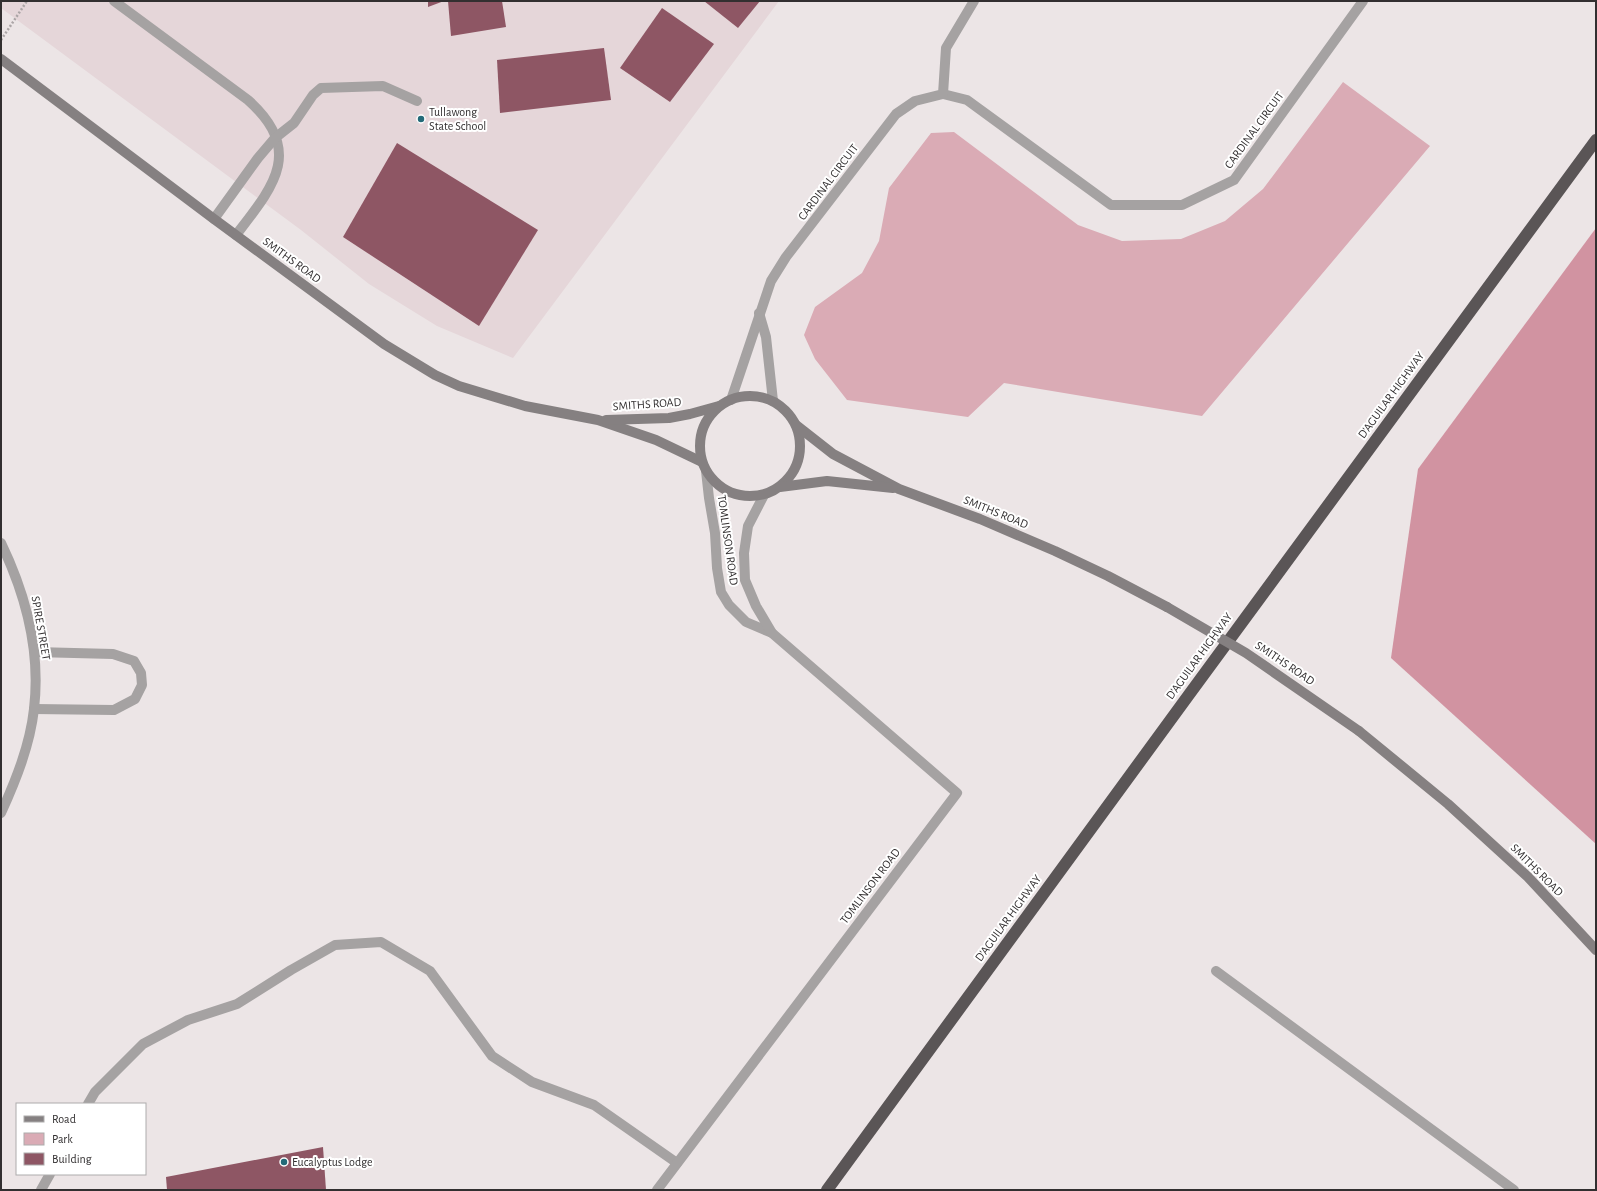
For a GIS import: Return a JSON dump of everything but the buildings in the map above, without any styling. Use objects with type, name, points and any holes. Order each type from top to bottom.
[{"type":"highway","name":"D'AGUILAR HIGHWAY","points":[[827,1190],[1596,140]]},
{"type":"main road","name":"SMITHS ROAD","points":[[1,59],[214,219],[384,344],[435,375],[459,386],[525,406],[598,420],[656,440],[702,462]]},
{"type":"main road","points":[[752,396],[773,401],[786,412],[796,425],[800,442],[798,459],[792,475],[780,487],[764,495],[747,497],[731,493],[717,484],[706,471],[702,462],[700,446],[702,431],[709,417],[720,406],[731,400],[752,396]]},
{"type":"main road","name":"SMITHS ROAD","points":[[598,420],[669,418],[720,406]]},
{"type":"main road","name":"SMITHS ROAD","points":[[796,425],[833,454],[898,489],[980,519],[1055,551],[1108,576],[1167,607],[1246,653],[1359,731],[1448,804],[1528,877],[1596,950]]},
{"type":"main road","name":"SMITHS ROAD","points":[[780,487],[827,481],[898,489]]},
{"type":"street","points":[[114,1],[248,100],[262,112],[271,125],[278,149],[279,165],[275,178],[268,192],[236,235]]},
{"type":"street","points":[[943,94],[946,48],[974,1]]},
{"type":"street","name":"CARDINAL CIRCUIT","points":[[731,400],[771,281],[786,257],[896,114],[915,101],[943,94],[967,100],[1110,205],[1182,205],[1234,180],[1363,1]]},
{"type":"street","points":[[214,219],[248,170],[275,138],[294,123],[313,95],[322,88],[383,86],[417,101]]},
{"type":"street","points":[[759,313],[766,337],[773,401]]},
{"type":"street","name":"TOMLINSON ROAD","points":[[657,1190],[957,793],[772,633],[746,622],[729,605],[721,592],[717,568],[715,533],[708,498],[706,471]]},
{"type":"street","name":"TOMLINSON ROAD","points":[[764,495],[748,526],[744,553],[745,580],[756,606],[772,633]]},
{"type":"street","name":"SPIRE STREET","points":[[1,543],[15,571],[26,606],[35,652],[34,709],[23,757],[1,813]]},
{"type":"street","points":[[34,709],[114,710],[135,700],[142,685],[141,673],[134,661],[113,654],[35,652]]},
{"type":"street","points":[[89,1103],[95,1092],[143,1044],[188,1020],[236,1004],[335,945],[381,942],[430,971],[492,1056],[532,1082],[594,1105],[676,1163]]},
{"type":"street","points":[[1216,972],[1514,1190]]},
{"type":"street","points":[[41,1190],[49,1175]]},
{"type":"path","points":[[1,40],[27,1]]},
{"type":"shaded area","name":"Tullawong State School","points":[[1,1],[779,1],[513,358],[437,326],[369,284],[301,230],[1,8]]},
{"type":"shaded area","points":[[1596,228],[1596,844],[1391,658],[1418,469]]},
{"type":"green space","points":[[1343,82],[1430,146],[1202,416],[1004,383],[968,417],[847,400],[815,359],[804,335],[815,307],[862,273],[879,241],[889,188],[931,133],[954,132],[1078,225],[1122,241],[1181,239],[1225,221],[1263,189]]},
{"type":"place","name":"Tullawong State School","points":[[421,119]]},
{"type":"place","name":"Eucalyptus Lodge","points":[[284,1162]]}]
